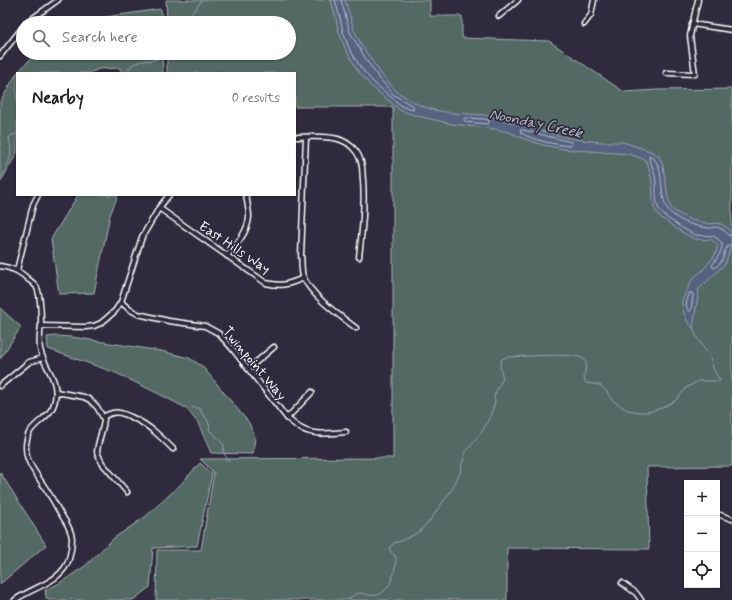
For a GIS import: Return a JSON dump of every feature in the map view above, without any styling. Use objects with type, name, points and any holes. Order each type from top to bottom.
[{"type":"street","points":[[36,16],[58,0]]},
{"type":"street","points":[[499,16],[518,0]]},
{"type":"street","points":[[584,24],[591,15],[594,0]]},
{"type":"street","points":[[666,73],[695,74],[690,36],[698,0]]},
{"type":"street","points":[[692,24],[732,30]]},
{"type":"street","points":[[0,56],[16,36]]},
{"type":"street","points":[[296,137],[333,137],[340,139],[350,146],[360,158],[364,188],[359,257]]},
{"type":"street","points":[[306,137],[301,255],[304,278],[318,297],[356,328]]},
{"type":"street","points":[[17,270],[33,205],[38,196]]},
{"type":"street","points":[[40,326],[86,328],[101,323],[115,310],[121,302],[142,237],[169,196]]},
{"type":"street","points":[[227,256],[245,232],[249,216],[246,196]]},
{"type":"street","name":"East Hills Way","points":[[160,208],[266,284],[286,285],[304,278]]},
{"type":"street","points":[[0,266],[9,267],[22,273],[36,286],[40,300],[40,347],[43,358],[54,378],[56,392],[54,406],[50,413],[31,430],[28,436],[26,449],[27,457],[30,466],[45,487],[70,529],[72,538],[69,559],[65,568],[60,574],[15,600]]},
{"type":"street","name":"Twinpoint Way","points":[[121,302],[138,314],[169,321],[205,326],[212,329],[218,333],[287,418],[295,425],[308,432],[346,432]]},
{"type":"street","points":[[248,369],[274,347]]},
{"type":"street","points":[[0,386],[29,362],[43,358]]},
{"type":"street","points":[[56,392],[84,397],[90,400],[97,407],[103,418],[98,452],[102,463],[127,492]]},
{"type":"street","points":[[287,418],[312,392]]},
{"type":"street","points":[[103,418],[109,414],[118,412],[143,422],[154,430],[173,449]]},
{"type":"street","points":[[720,515],[732,518]]},
{"type":"street","points":[[622,583],[636,593],[641,600]]},
{"type":"green space","points":[[166,0],[430,0],[430,16],[462,16],[462,38],[549,41],[624,92],[732,89],[732,466],[647,467],[649,549],[507,548],[507,600],[156,600],[157,550],[201,550],[214,473],[200,459],[393,458],[393,107],[296,107],[296,72],[167,72],[167,60],[296,60],[296,16],[167,16]]},
{"type":"green space","points":[[161,9],[162,16],[112,16]]},
{"type":"green space","points":[[29,60],[162,60],[163,72],[122,72],[120,68],[99,69],[92,72],[18,72]]},
{"type":"green space","points":[[16,75],[16,155],[0,183],[0,102]]},
{"type":"green space","points":[[77,196],[118,196],[110,215],[94,293],[59,294],[51,239]]},
{"type":"green space","points":[[0,308],[21,327],[0,359]]},
{"type":"green space","points":[[47,337],[72,337],[161,351],[189,358],[202,366],[249,423],[255,437],[253,454],[211,453],[198,423],[186,408],[116,373],[48,349]]},
{"type":"green space","points":[[200,463],[212,474],[197,546],[153,548],[150,587],[133,600],[48,600],[45,590],[58,584],[85,566],[114,538],[145,517],[180,485]]},
{"type":"green space","points":[[0,472],[46,545],[0,584]]},
{"type":"water","points":[[331,0],[345,0],[354,30],[362,46],[382,75],[397,92],[419,105],[434,110],[453,113],[485,115],[573,139],[601,142],[623,142],[650,151],[659,156],[663,166],[671,208],[690,220],[710,224],[721,224],[729,229],[731,234],[732,243],[725,264],[699,289],[693,328],[687,321],[682,307],[682,300],[693,278],[702,271],[715,255],[718,245],[712,240],[694,239],[659,216],[655,210],[653,202],[652,182],[646,161],[629,154],[563,149],[543,145],[509,132],[452,124],[401,111],[370,85],[358,71],[346,50],[339,33]]},
{"type":"waterway","points":[[189,16],[202,0]]},
{"type":"waterway","points":[[126,72],[133,64],[142,61],[155,60]]},
{"type":"waterway","points":[[0,179],[9,160],[11,150],[9,138],[12,135],[16,134]]},
{"type":"waterway","name":"Noonday Creek","points":[[348,600],[352,596],[359,593],[373,596],[382,593],[386,589],[394,574],[396,562],[396,557],[389,548],[394,543],[419,532],[431,519],[452,489],[460,473],[465,453],[481,433],[490,417],[495,402],[494,396],[503,378],[500,367],[501,360],[506,357],[559,355],[579,357],[584,359],[586,363],[584,377],[586,383],[600,385],[612,400],[627,410],[648,412],[662,408],[676,400],[686,388],[698,381],[720,381],[713,368],[710,357],[696,336],[693,327]]},
{"type":"waterway","points":[[192,407],[200,409],[207,419],[210,431],[224,445],[223,452],[229,461]]}]
